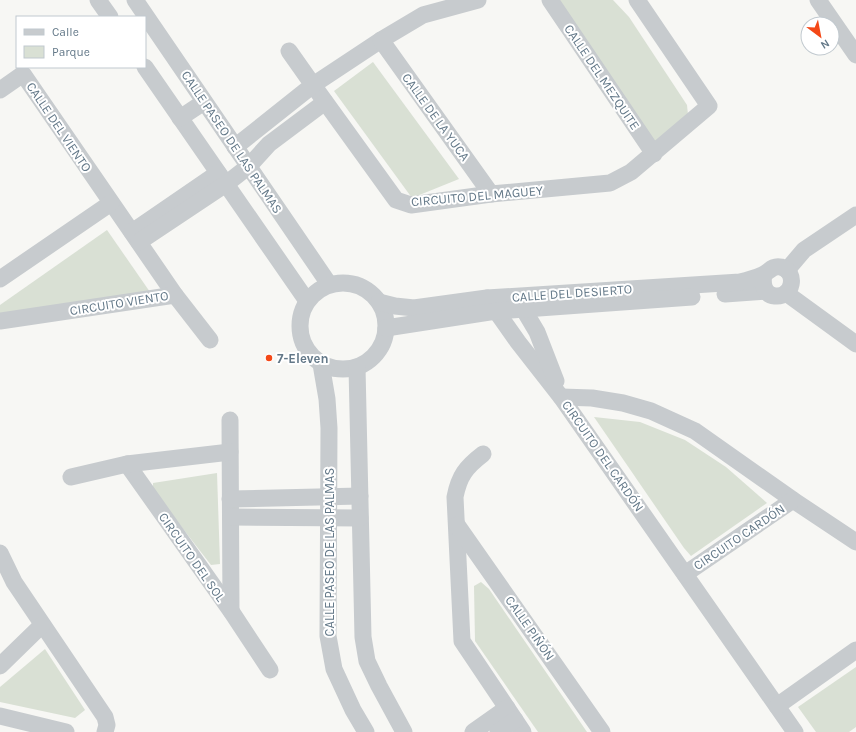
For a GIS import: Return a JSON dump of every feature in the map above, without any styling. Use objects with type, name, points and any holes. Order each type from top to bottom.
[{"type":"street","points":[[98,0],[109,16]]},
{"type":"street","name":"CALLE PASEO DE LAS PALMAS","points":[[135,0],[146,16]]},
{"type":"street","points":[[235,147],[313,85],[381,40],[423,15],[478,0]]},
{"type":"street","name":"CALLE DEL MEZQUITE","points":[[550,0],[654,154]]},
{"type":"street","name":"CIRCUITO DEL MAGUEY","points":[[288,51],[396,200],[411,205],[491,194],[610,183],[631,172],[709,106],[637,0]]},
{"type":"street","points":[[818,0],[856,55]]},
{"type":"street","name":"CALLE PASEO DE LAS PALMAS","points":[[146,16],[329,284]]},
{"type":"street","name":"CALLE DE LA YUCA","points":[[381,40],[491,194]]},
{"type":"street","points":[[146,68],[307,300]]},
{"type":"street","name":"CALLE DEL VIENTO","points":[[0,90],[23,74],[111,202]]},
{"type":"street","points":[[180,118],[204,102]]},
{"type":"street","points":[[135,237],[222,179],[249,166],[269,144],[325,102]]},
{"type":"street","points":[[0,279],[111,202]]},
{"type":"street","name":"CIRCUITO VIENTO","points":[[0,322],[175,295],[111,202]]},
{"type":"street","points":[[787,270],[804,250],[856,215]]},
{"type":"street","points":[[772,268],[782,268],[787,270],[792,279],[792,284],[786,293],[781,296],[770,294],[765,283],[772,268]]},
{"type":"street","points":[[343,282],[357,285],[369,292],[379,302],[385,314],[386,328],[383,343],[375,355],[364,364],[350,369],[335,369],[321,364],[309,355],[302,342],[299,328],[301,313],[307,300],[317,291],[329,284],[343,282]]},
{"type":"street","name":"CALLE DEL DESIERTO","points":[[379,302],[395,306],[414,308],[492,305],[635,295],[740,282],[765,283]]},
{"type":"street","points":[[786,293],[856,344]]},
{"type":"street","points":[[175,295],[210,340]]},
{"type":"street","points":[[520,303],[537,332],[561,397]]},
{"type":"street","points":[[492,305],[518,342],[561,397]]},
{"type":"street","name":"CALLE DEL DESIERTO","points":[[386,328],[492,305]]},
{"type":"street","name":"CALLE PASEO DE LAS PALMAS","points":[[321,364],[327,399],[329,428],[328,636],[334,669],[353,710],[366,732]]},
{"type":"street","points":[[357,366],[363,638],[367,661],[400,731]]},
{"type":"street","name":"CIRCUITO DEL CARDÓN","points":[[561,397],[592,398],[623,403],[651,411],[695,431],[856,542]]},
{"type":"street","name":"CIRCUITO DEL CARDÓN","points":[[561,397],[795,732]]},
{"type":"street","name":"CIRCUITO DEL SOL","points":[[230,420],[231,612]]},
{"type":"street","points":[[71,477],[127,464],[230,452]]},
{"type":"street","points":[[483,454],[470,464],[458,483],[455,497],[462,641],[515,720]]},
{"type":"street","name":"CIRCUITO DEL SOL","points":[[127,464],[231,612]]},
{"type":"street","points":[[230,499],[360,496]]},
{"type":"street","name":"CIRCUITO CARDÓN","points":[[685,574],[793,500]]},
{"type":"street","points":[[230,517],[360,518]]},
{"type":"street","name":"CALLE PIÑÓN","points":[[457,525],[602,732]]},
{"type":"street","points":[[0,553],[14,582],[106,717],[107,725],[104,732]]},
{"type":"street","points":[[231,612],[270,670]]},
{"type":"street","points":[[0,666],[42,625]]},
{"type":"street","points":[[776,706],[856,650]]},
{"type":"street","points":[[0,716],[66,732]]},
{"type":"street","points":[[473,732],[515,720]]},
{"type":"street","points":[[498,732],[515,720]]},
{"type":"green space","points":[[557,0],[613,0],[629,17],[687,105],[688,115],[654,143]]},
{"type":"green space","points":[[373,62],[459,179],[412,198],[334,91]]},
{"type":"green space","points":[[107,230],[150,292],[0,319],[0,305]]},
{"type":"green space","points":[[594,417],[640,422],[685,440],[726,467],[767,503],[691,556]]},
{"type":"green space","points":[[217,473],[220,564],[211,565],[153,490],[153,483]]},
{"type":"green space","points":[[481,582],[489,589],[587,732],[538,732],[475,641],[474,586]]},
{"type":"green space","points":[[45,649],[85,710],[75,718],[0,702],[0,687]]},
{"type":"green space","points":[[856,667],[856,727],[849,732],[816,732],[798,707]]},
{"type":"place","name":"7-Eleven","points":[[269,358]]}]
